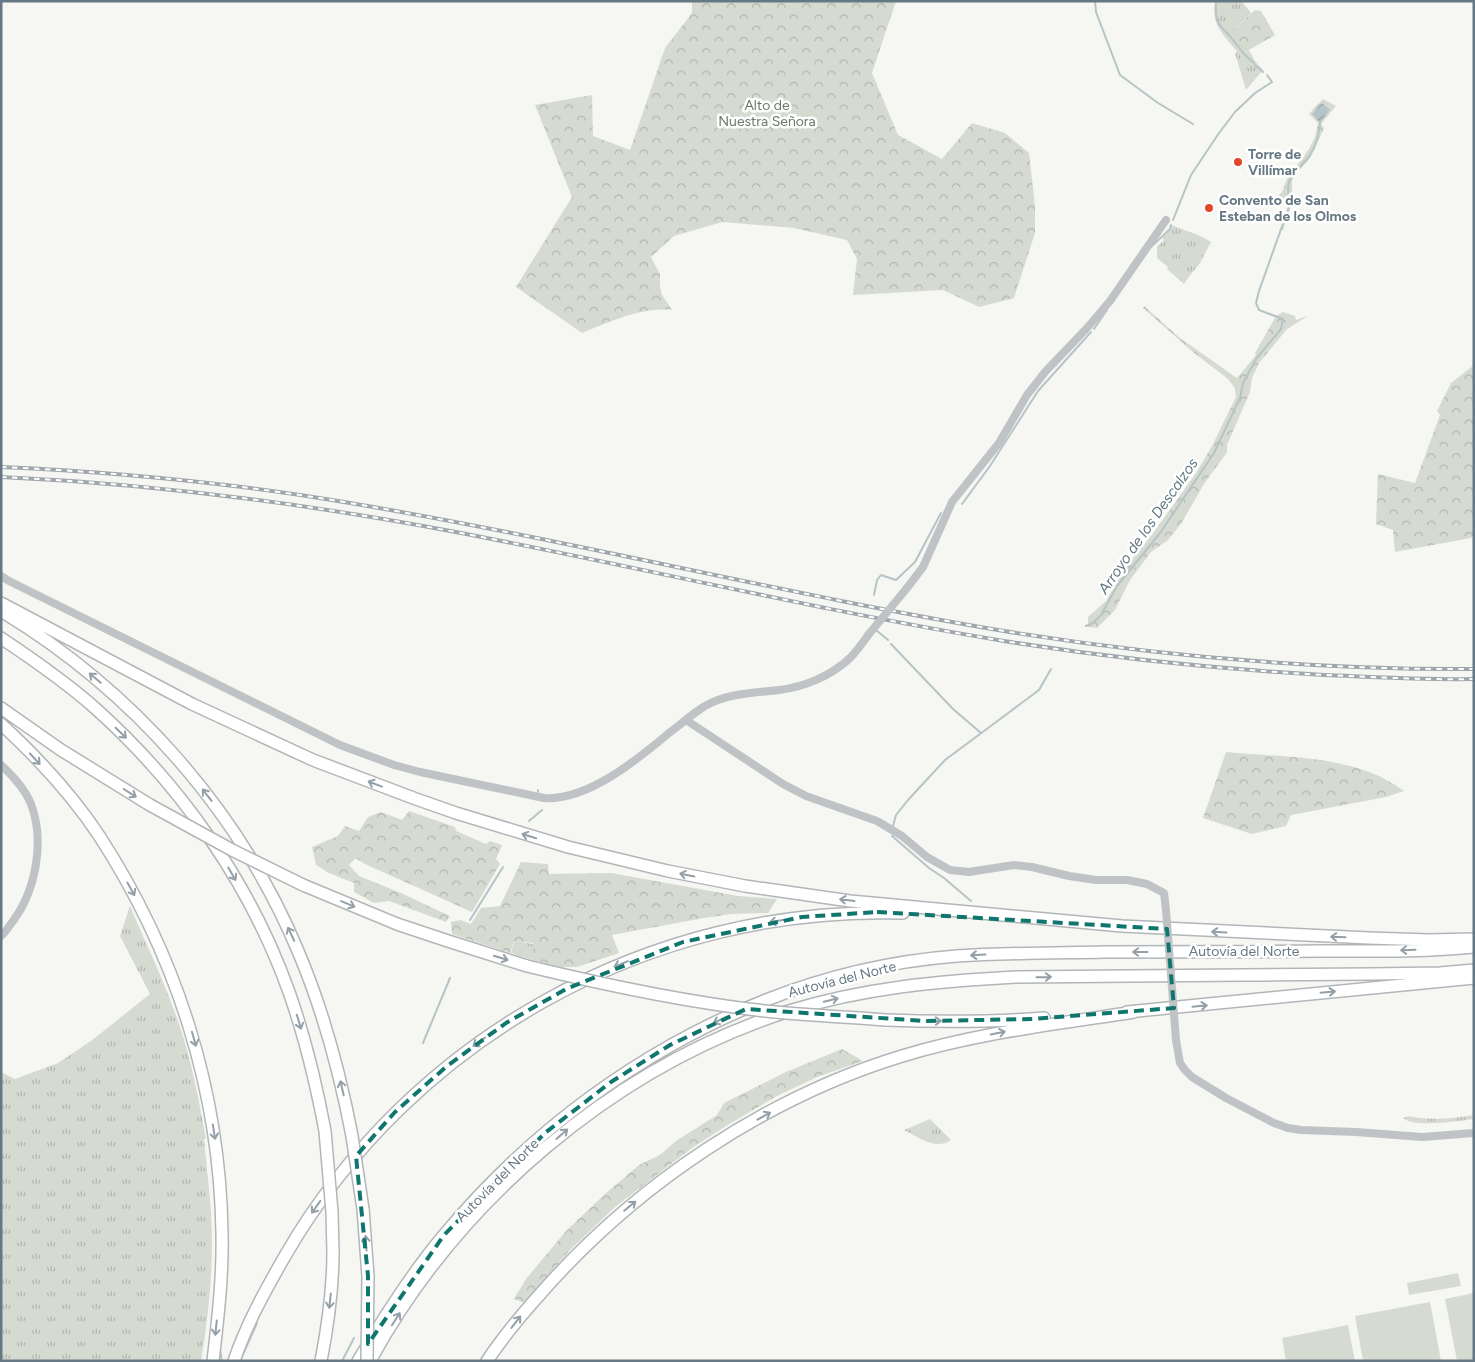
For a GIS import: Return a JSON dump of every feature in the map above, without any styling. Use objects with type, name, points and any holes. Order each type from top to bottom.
[{"type":"highway","points":[[1,603],[192,704],[282,746],[358,778],[416,799],[540,839],[668,871],[746,886],[850,901],[1122,926]]},
{"type":"highway","points":[[1,611],[71,658],[123,702],[162,740],[227,821],[261,876],[286,923],[318,1003],[344,1096],[352,1136],[363,1209],[368,1276],[369,1361]]},
{"type":"highway","points":[[1,638],[56,676],[95,708],[165,780],[203,828],[213,844],[250,905],[278,964],[309,1054],[325,1131],[332,1212],[332,1252],[330,1298],[320,1361]]},
{"type":"highway","points":[[1,708],[61,750],[150,806],[303,885],[397,924],[448,941],[526,966],[605,985],[763,1011],[925,1022],[987,1021],[1134,1012],[1474,978]]},
{"type":"highway","points":[[1,724],[58,784],[100,836],[132,890],[158,943],[192,1031],[215,1138],[221,1199],[222,1262],[213,1361]]},
{"type":"highway","points":[[234,1361],[252,1318],[274,1274],[293,1242],[336,1180],[371,1137],[420,1089],[447,1066],[506,1024],[566,989],[628,961],[683,942],[740,928],[802,917],[844,913],[895,913],[1084,925],[1377,938],[1474,939]]},
{"type":"highway","name":"Autovía del Norte","points":[[358,1361],[401,1291],[444,1235],[496,1178],[544,1133],[583,1102],[641,1062],[670,1045],[725,1017],[784,994],[868,970],[954,957],[1062,953],[1394,950],[1474,947]]},
{"type":"highway","name":"Autovía del Norte","points":[[369,1361],[408,1300],[471,1220],[516,1174],[572,1125],[607,1100],[661,1068],[709,1043],[769,1018],[819,1003],[870,991],[968,979],[1054,976],[1440,973],[1474,970]]},
{"type":"highway","points":[[487,1361],[528,1307],[569,1262],[611,1222],[669,1175],[737,1130],[814,1090],[900,1057],[1003,1032],[1134,1012]]},
{"type":"street","points":[[1,576],[175,665],[340,746],[394,765],[527,795],[555,799],[566,797],[585,790],[613,774],[650,749],[706,706],[745,693],[801,686],[831,673],[850,658],[923,567],[952,502],[999,443],[1027,396],[1045,372],[1106,305],[1166,220]]},
{"type":"street","points":[[686,720],[783,784],[806,796],[877,821],[902,836],[927,858],[950,870],[969,872],[1014,866],[1032,867],[1096,880],[1127,880],[1147,884],[1164,893],[1176,1040],[1180,1063],[1192,1077],[1226,1098],[1274,1123],[1302,1130],[1422,1137],[1474,1133]]},
{"type":"street","points":[[1,765],[14,777],[30,802],[35,816],[37,849],[35,873],[26,901],[1,936]]},
{"type":"highlighted area","points":[[877,912],[1167,929],[1174,1008],[1033,1019],[925,1021],[746,1009],[670,1045],[611,1082],[545,1133],[444,1235],[368,1344],[368,1276],[356,1156],[395,1112],[447,1066],[506,1023],[566,989],[683,942],[802,917]]},
{"type":"green space","name":"Alto de Nuestra Señora","points":[[692,1],[896,1],[872,73],[898,135],[942,159],[972,123],[1005,133],[1029,153],[1035,206],[1035,233],[1014,298],[979,307],[943,290],[853,295],[857,259],[847,240],[794,228],[722,222],[674,236],[651,257],[660,274],[662,295],[672,310],[637,313],[582,333],[516,287],[572,197],[535,105],[592,95],[593,136],[630,150],[665,48],[692,13]]},
{"type":"green space","points":[[1215,1],[1241,1],[1251,13],[1234,29],[1228,41],[1216,23],[1214,14]]},
{"type":"green space","points":[[1255,10],[1261,11],[1275,35],[1241,56],[1228,41],[1231,32]]},
{"type":"green space","points":[[1249,50],[1263,70],[1246,90],[1235,53],[1237,51],[1241,56]]},
{"type":"green space","points":[[1323,99],[1336,106],[1321,124],[1324,128],[1311,157],[1294,176],[1292,181],[1292,204],[1283,230],[1281,229],[1289,200],[1277,197],[1282,192],[1289,174],[1302,159],[1315,137],[1318,123],[1309,114]]},
{"type":"green space","points":[[1172,225],[1211,242],[1200,263],[1184,284],[1157,258],[1157,247],[1164,240],[1162,238],[1171,229]]},
{"type":"green space","points":[[1144,306],[1180,338],[1237,378],[1256,355],[1255,353],[1276,316],[1283,312],[1295,316],[1296,320],[1308,316],[1287,329],[1259,363],[1252,378],[1250,392],[1227,445],[1227,452],[1204,484],[1181,524],[1168,540],[1151,552],[1130,580],[1115,610],[1097,628],[1088,627],[1088,617],[1106,601],[1125,568],[1154,532],[1196,473],[1212,446],[1236,397],[1235,388],[1228,379],[1193,352],[1143,308]]},
{"type":"green space","points":[[1474,365],[1474,536],[1395,552],[1393,530],[1376,524],[1378,474],[1415,483],[1440,415],[1437,411],[1451,383]]},
{"type":"green space","points":[[1226,752],[1295,757],[1341,764],[1364,770],[1385,779],[1404,791],[1386,797],[1291,815],[1286,826],[1252,834],[1203,818]]},
{"type":"green space","points":[[409,811],[455,827],[456,831],[486,844],[490,841],[502,845],[496,859],[500,864],[472,912],[355,858],[349,865],[359,876],[450,916],[446,922],[389,901],[374,903],[354,892],[354,883],[329,873],[316,865],[312,847],[338,836],[345,826],[359,831],[368,817],[381,812],[402,820]]},
{"type":"green space","points":[[521,862],[548,864],[549,874],[611,873],[738,896],[777,899],[768,913],[731,914],[612,935],[619,953],[577,967],[560,967],[533,960],[533,943],[514,941],[510,953],[452,934],[451,922],[460,920],[471,924],[481,908],[500,906]]},
{"type":"green space","points":[[130,906],[175,1011],[192,1068],[206,1139],[204,1139],[210,1200],[212,1260],[207,1321],[201,1361],[1,1361],[1,1072],[15,1079],[58,1063],[91,1041],[150,994],[120,936]]},
{"type":"green space","points":[[514,941],[533,944],[533,960],[511,953]]},
{"type":"green space","points":[[842,1049],[863,1061],[817,1077],[777,1096],[692,1148],[615,1207],[569,1251],[525,1303],[514,1299],[526,1279],[566,1231],[639,1165],[660,1155],[676,1141],[717,1115],[724,1103],[786,1072]]},
{"type":"green space","points":[[1474,1115],[1474,1119],[1437,1123],[1417,1123],[1403,1118],[1409,1116],[1439,1119]]},
{"type":"green space","points":[[930,1119],[951,1140],[945,1143],[933,1144],[904,1130]]},
{"type":"green space","points":[[1458,1273],[1461,1286],[1409,1295],[1407,1283]]},
{"type":"green space","points":[[1474,1293],[1474,1361],[1457,1361],[1445,1299]]},
{"type":"green space","points":[[1430,1302],[1441,1361],[1363,1361],[1355,1316]]},
{"type":"green space","points":[[1348,1325],[1355,1361],[1286,1361],[1282,1338]]},
{"type":"water","points":[[1322,103],[1330,110],[1320,123],[1312,114]]},
{"type":"waterway","points":[[1095,1],[1096,12],[1120,75],[1158,103],[1193,124]]},
{"type":"waterway","points":[[1216,1],[1217,20],[1229,35]]},
{"type":"waterway","points":[[1229,35],[1244,54]]},
{"type":"waterway","points":[[1244,54],[1254,63]]},
{"type":"waterway","points":[[1255,65],[1263,72]]},
{"type":"waterway","points":[[1173,220],[1191,175],[1235,112],[1255,93],[1272,82],[1267,75]]},
{"type":"waterway","name":"Arroyo de los Descalzos","points":[[1086,626],[1093,623],[1101,615],[1117,586],[1160,533],[1214,453],[1240,398],[1243,383],[1256,359],[1281,329],[1283,319],[1259,310],[1256,303],[1290,204],[1289,182],[1314,148],[1320,123]]},
{"type":"waterway","points":[[1151,247],[1170,229],[1171,225]]},
{"type":"waterway","points":[[1094,329],[1107,310]]},
{"type":"waterway","points":[[962,504],[990,466],[1038,391],[1091,332]]},
{"type":"waterway","points":[[874,595],[877,580],[881,575],[896,580],[915,562],[941,513]]},
{"type":"waterway","points":[[876,630],[888,640]]},
{"type":"waterway","points":[[891,644],[953,709],[981,733]]},
{"type":"waterway","points":[[893,826],[896,815],[945,760],[1039,690],[1051,669]]},
{"type":"waterway","points":[[529,821],[542,810]]},
{"type":"waterway","points":[[892,836],[971,901]]},
{"type":"waterway","points":[[470,920],[503,867]]},
{"type":"waterway","points":[[423,1043],[450,978]]},
{"type":"waterway","points":[[226,1286],[226,1294]]},
{"type":"waterway","points":[[240,1361],[257,1323]]},
{"type":"waterway","points":[[342,1361],[354,1338]]},
{"type":"waterway","points":[[220,1350],[222,1361]]},
{"type":"railway","points":[[1,467],[173,479],[259,489],[344,502],[509,533],[921,616],[1062,640],[1238,660],[1356,667],[1474,669]]},
{"type":"railway","points":[[1,477],[175,490],[347,513],[529,546],[800,603],[936,629],[1084,653],[1284,673],[1474,679]]},
{"type":"place","name":"Torre de Villímar","points":[[1238,162]]},
{"type":"place","name":"Convento de San Esteban de los Olmos","points":[[1209,208]]}]
